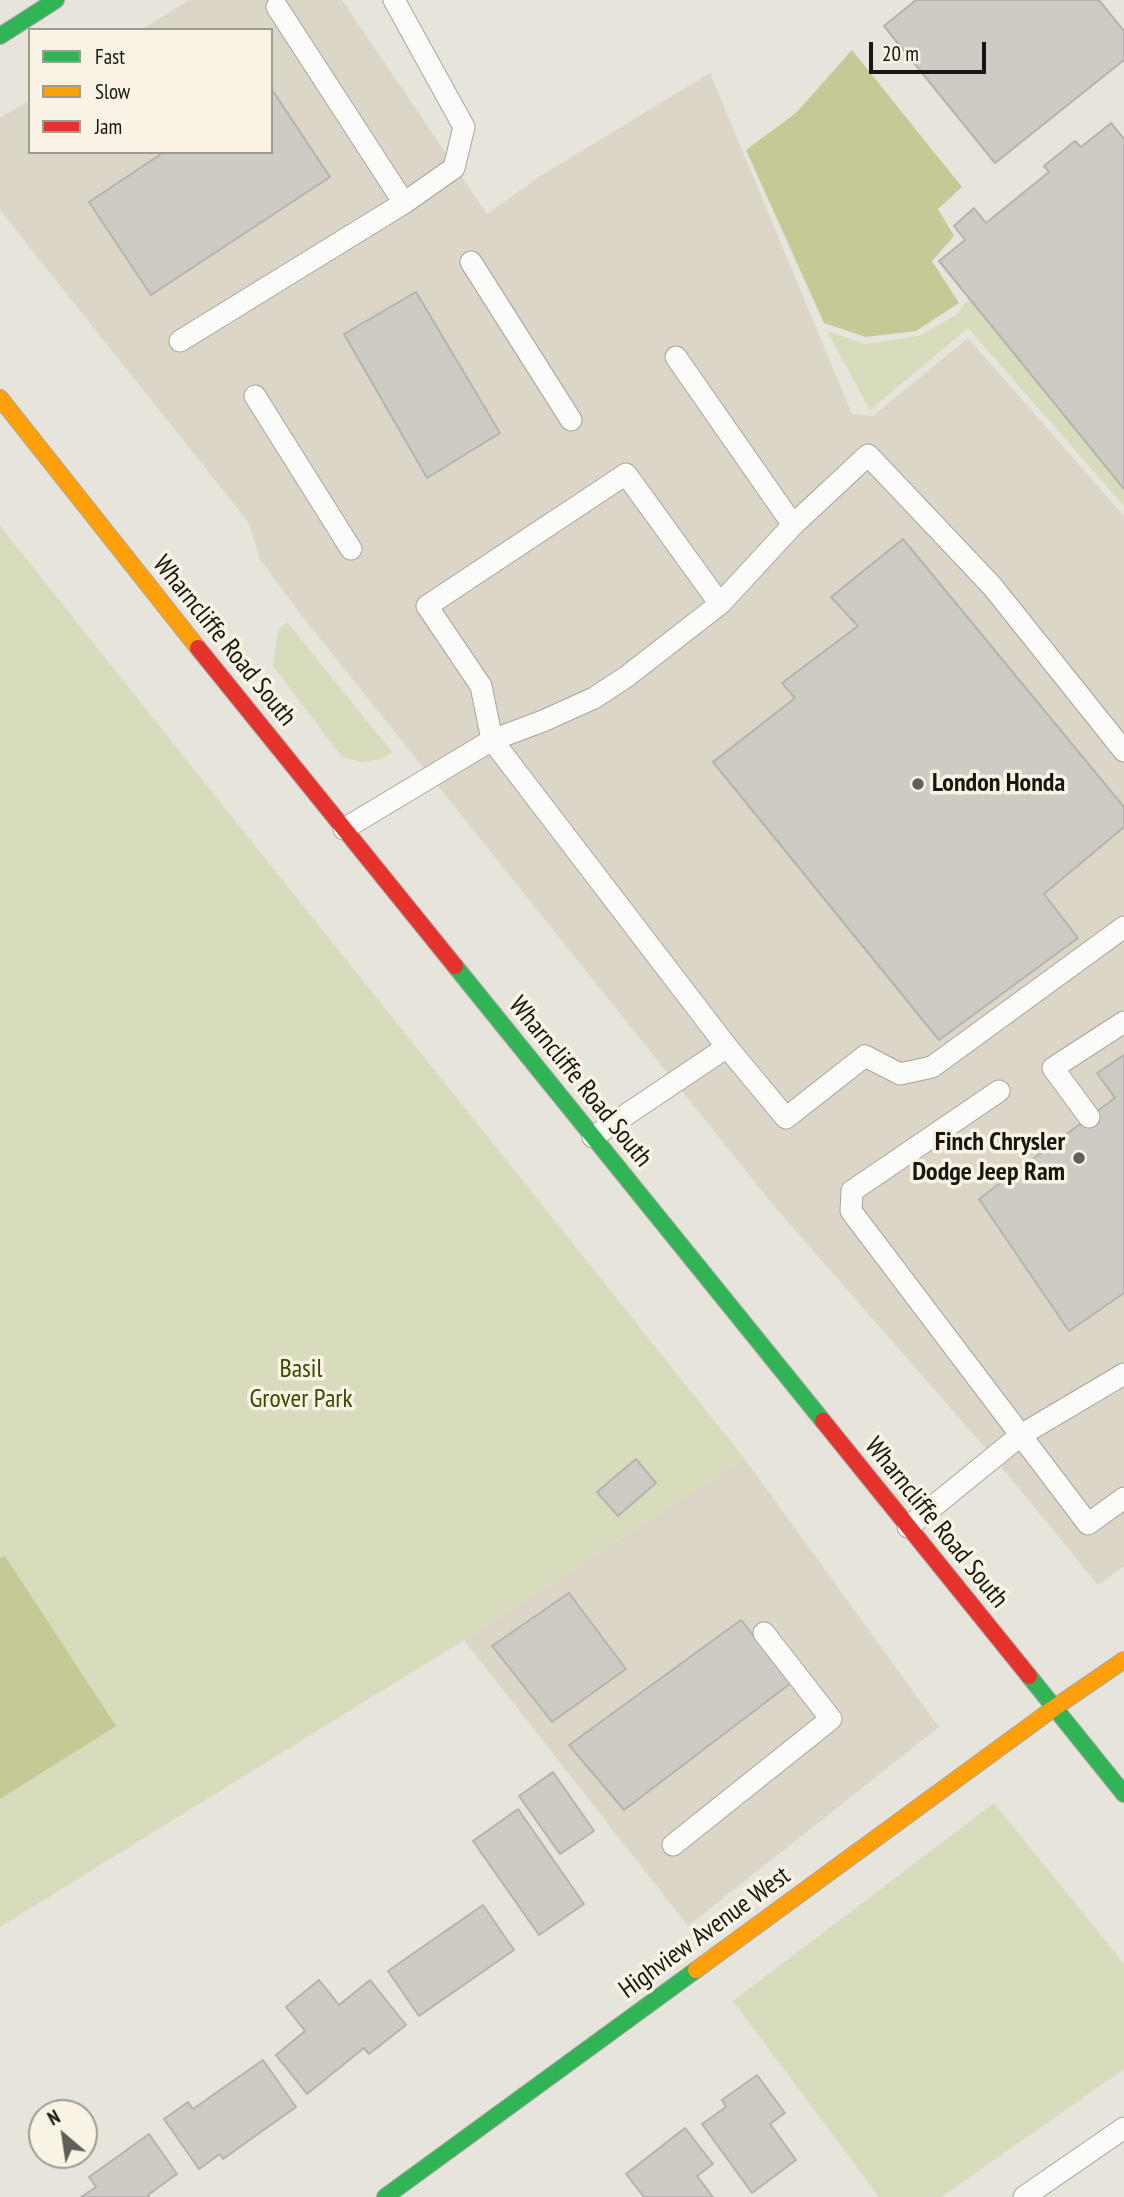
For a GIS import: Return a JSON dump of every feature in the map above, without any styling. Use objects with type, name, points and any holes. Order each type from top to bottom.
[{"type":"main road","points":[[0,36],[55,0]]},
{"type":"main road","name":"Wharncliffe Road South","points":[[0,398],[344,829],[1124,1794]]},
{"type":"main road","name":"Highview Avenue West","points":[[385,2197],[1054,1708],[1124,1660]]},
{"type":"lane","points":[[180,341],[404,203],[454,168],[464,127],[394,0]]},
{"type":"lane","points":[[277,7],[404,203]]},
{"type":"lane","points":[[471,262],[571,419]]},
{"type":"lane","points":[[676,358],[793,525]]},
{"type":"lane","points":[[255,396],[351,549]]},
{"type":"lane","points":[[344,829],[492,740],[594,698],[626,677],[720,604],[793,525],[868,455],[999,594],[1124,751]]},
{"type":"lane","points":[[720,604],[626,474],[427,606],[481,686],[492,740],[726,1047],[786,1118],[865,1056],[900,1074],[932,1067],[1124,926]]},
{"type":"lane","points":[[1089,1117],[1053,1068],[1124,1022]]},
{"type":"lane","points":[[593,1137],[726,1047]]},
{"type":"lane","points":[[999,1091],[852,1191],[852,1211],[1087,1524],[1124,1498]]},
{"type":"lane","points":[[908,1527],[1021,1435],[1124,1374]]},
{"type":"lane","points":[[673,1845],[831,1719],[764,1633]]},
{"type":"lane","points":[[1024,2197],[1124,2128]]},
{"type":"shaded area","points":[[189,0],[342,0],[487,214],[542,175],[710,73],[852,414],[873,416],[968,338],[1124,516],[1124,1566],[1098,1585],[995,1459],[774,1206],[299,612],[260,559],[249,523],[0,210],[0,118],[28,101],[28,154],[273,154],[273,28],[144,28]]},
{"type":"shaded area","points":[[744,1458],[939,1727],[688,1926],[464,1640]]},
{"type":"green space","points":[[852,50],[962,187],[938,209],[954,236],[932,261],[959,303],[916,331],[866,337],[824,323],[746,150],[796,113]]},
{"type":"green space","points":[[969,299],[1124,484],[1124,506],[968,328],[870,410],[827,331],[865,344],[919,336],[956,315]]},
{"type":"green space","name":"Basil Grover Park","points":[[0,526],[744,1458],[464,1640],[0,1927]]},
{"type":"green space","points":[[287,622],[392,752],[378,760],[361,762],[342,757],[273,666],[278,630]]},
{"type":"green space","points":[[5,1556],[116,1726],[0,1799],[0,1558]]},
{"type":"green space","points":[[994,1803],[1124,1964],[1124,2069],[941,2197],[879,2197],[733,2001]]},
{"type":"building","points":[[916,0],[1099,0],[1124,31],[1124,60],[995,163],[884,26]]},
{"type":"building","points":[[273,91],[330,177],[151,295],[89,202],[161,154],[273,154]]},
{"type":"building","points":[[1111,123],[1124,139],[1124,489],[939,261],[965,240],[954,226],[974,208],[986,223],[1049,172],[1044,166],[1075,141],[1081,147]]},
{"type":"building","points":[[416,292],[500,433],[427,478],[344,334]]},
{"type":"building","name":"London Honda","points":[[903,539],[1124,807],[1124,827],[1044,894],[1078,938],[939,1040],[713,762],[795,698],[782,683],[858,626],[831,597]]},
{"type":"building","name":"Finch Chrysler Dodge Jeep Ram","points":[[1124,1055],[1124,1293],[1069,1331],[979,1199],[1115,1098],[1097,1073]]},
{"type":"building","points":[[636,1459],[656,1483],[618,1516],[597,1492]]},
{"type":"building","points":[[569,1593],[626,1669],[552,1722],[492,1646]]},
{"type":"building","points":[[741,1620],[791,1683],[624,1810],[569,1745]]},
{"type":"building","points":[[553,1772],[594,1831],[560,1854],[519,1796]]},
{"type":"building","points":[[518,1809],[584,1904],[539,1935],[473,1841]]},
{"type":"building","points":[[483,1905],[514,1950],[419,2016],[388,1971]]},
{"type":"building","points":[[319,1980],[339,2005],[370,1980],[406,2025],[369,2054],[364,2048],[307,2094],[276,2055],[305,2031],[286,2007]]},
{"type":"building","points":[[263,2060],[296,2107],[223,2159],[220,2154],[199,2169],[164,2119],[188,2102],[193,2109]]},
{"type":"building","points":[[757,2075],[785,2113],[770,2124],[796,2160],[752,2193],[702,2124],[726,2107],[722,2100]]},
{"type":"building","points":[[685,2128],[713,2164],[697,2176],[713,2197],[644,2197],[626,2174]]},
{"type":"building","points":[[149,2134],[177,2174],[148,2195],[149,2197],[81,2197],[96,2187],[89,2177]]},
{"type":"traffic: fast","points":[[0,36],[56,0]]},
{"type":"traffic: fast","points":[[455,966],[823,1421]]},
{"type":"traffic: fast","points":[[1029,1676],[1124,1794]]},
{"type":"traffic: fast","points":[[385,2197],[696,1970]]},
{"type":"traffic: slow","points":[[0,398],[198,648]]},
{"type":"traffic: slow","points":[[696,1970],[1054,1708],[1124,1660]]},
{"type":"traffic: jam","points":[[198,648],[455,966]]},
{"type":"traffic: jam","points":[[823,1421],[1029,1676]]},
{"type":"place","name":"London Honda","points":[[918,784]]},
{"type":"place","name":"Finch Chrysler Dodge Jeep Ram","points":[[1079,1158]]}]
